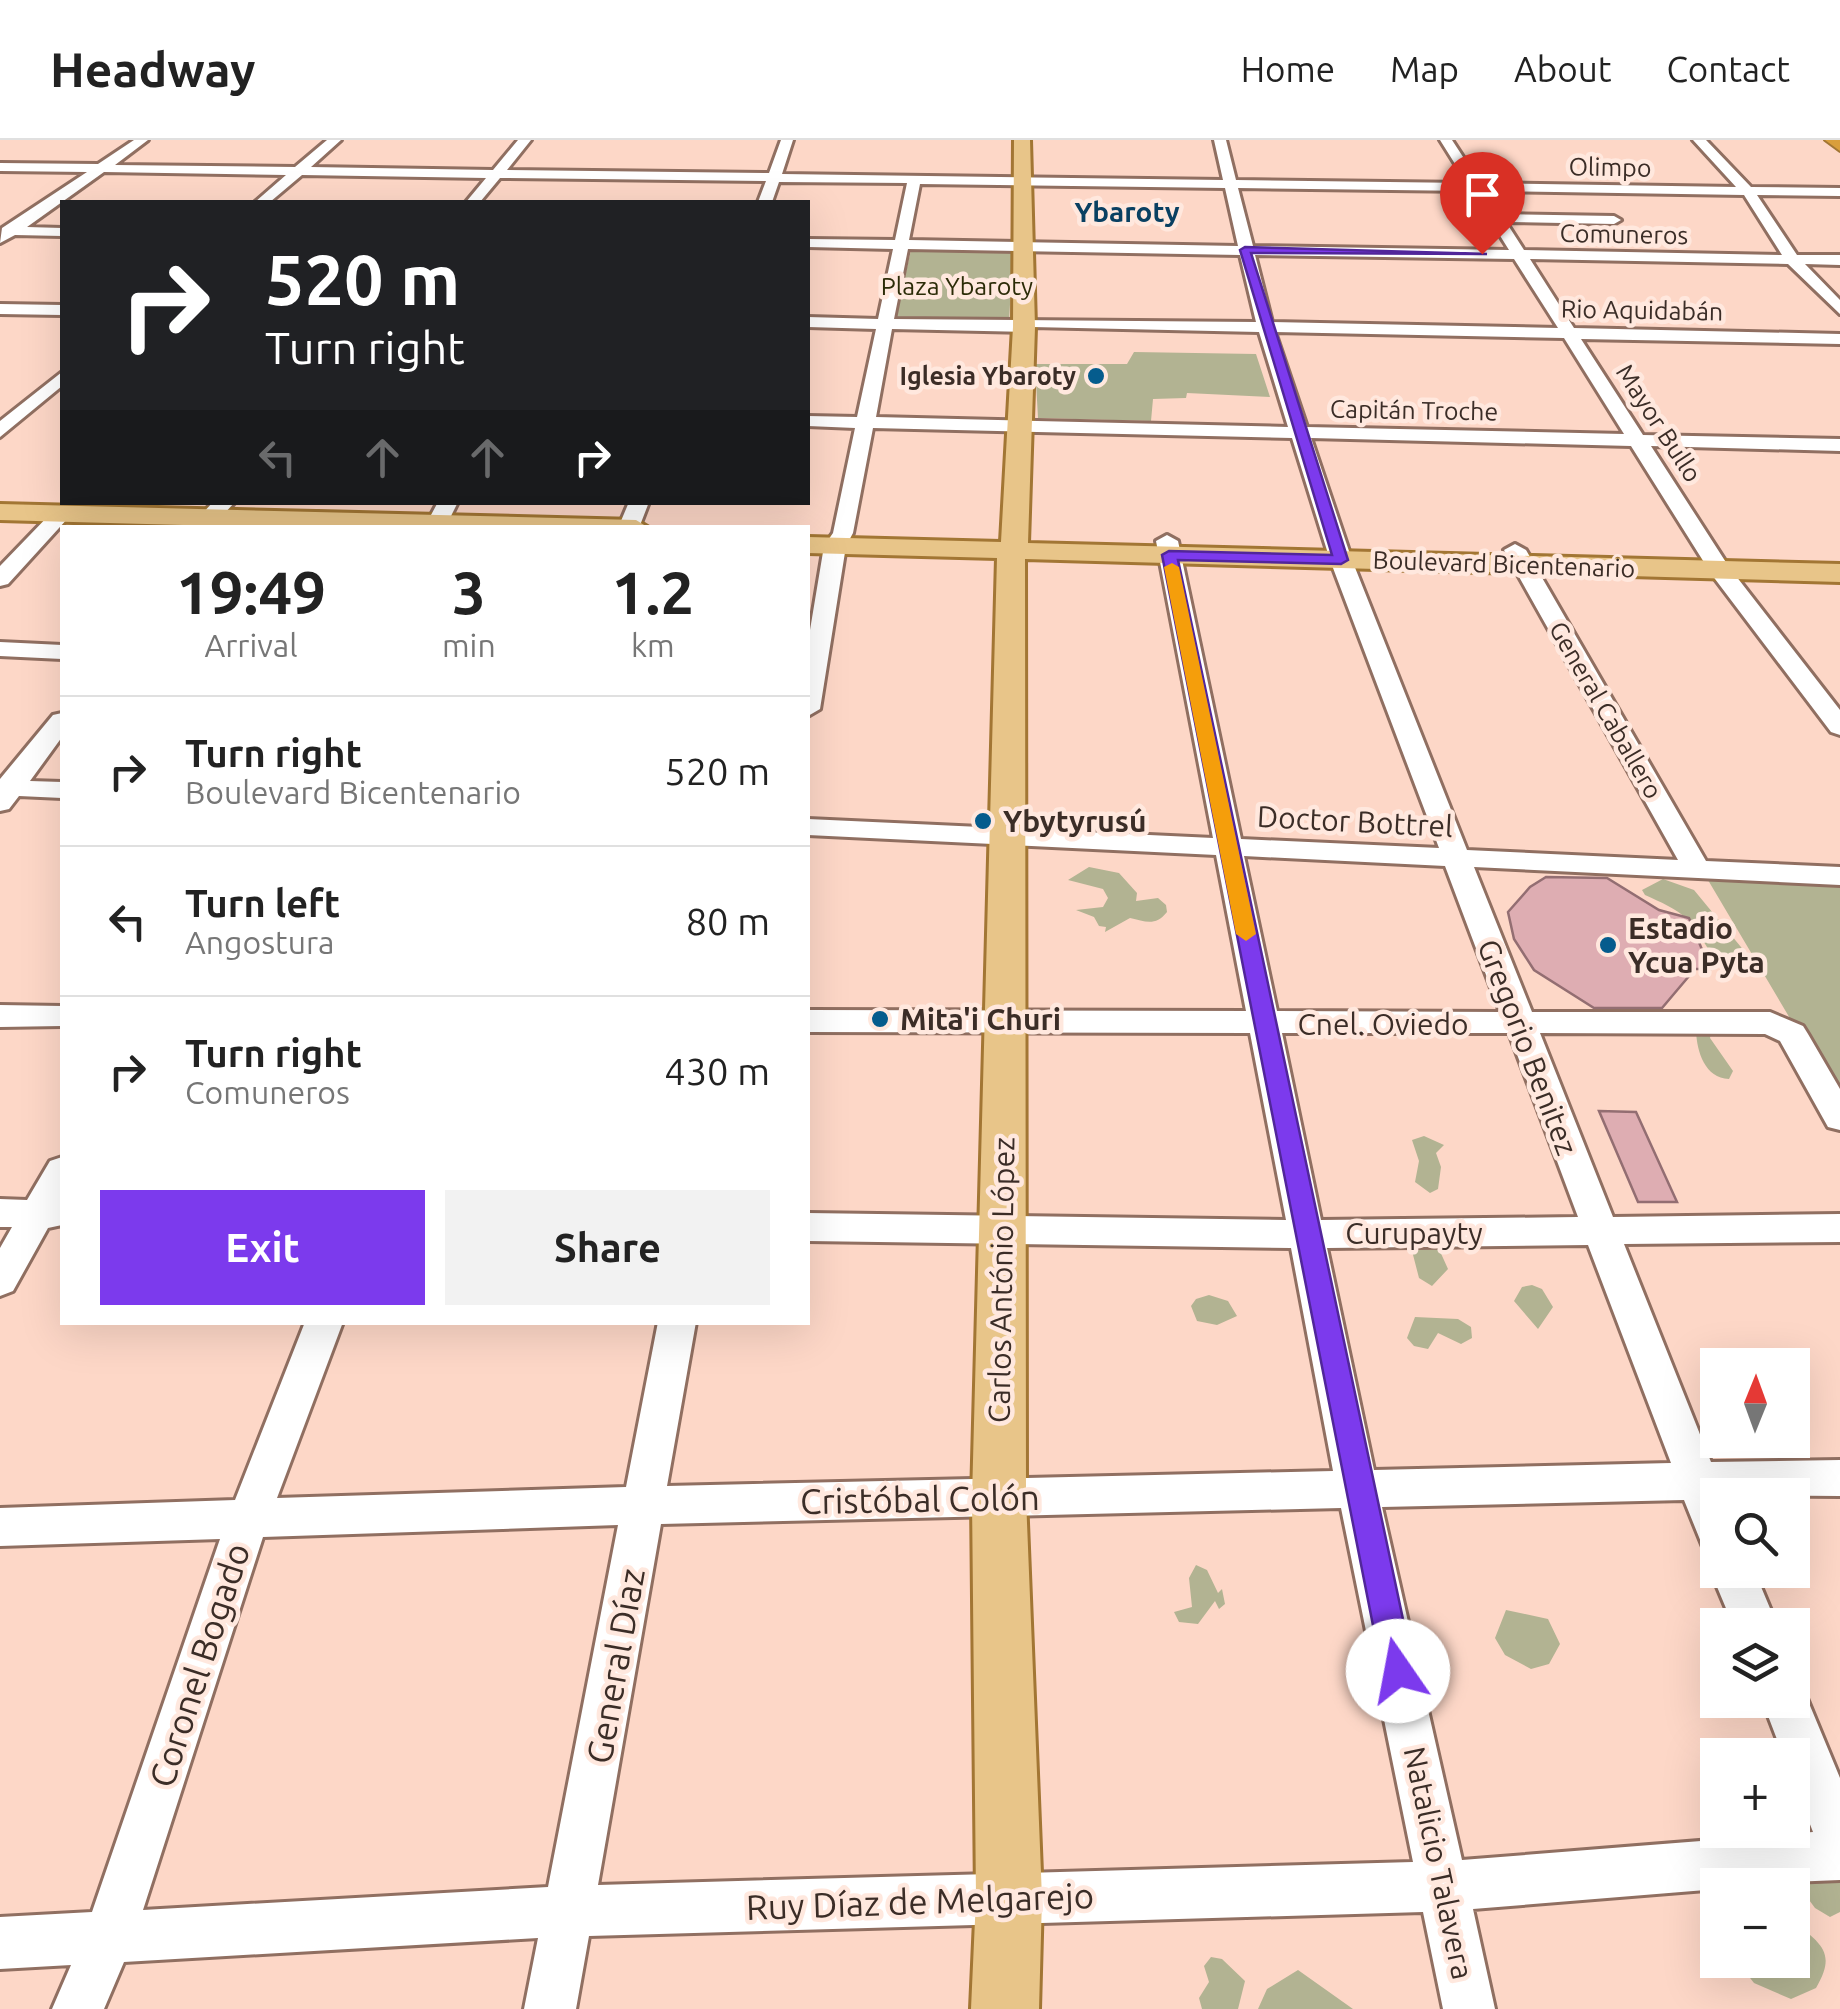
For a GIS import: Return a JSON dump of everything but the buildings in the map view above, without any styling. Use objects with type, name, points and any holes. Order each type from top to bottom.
[{"type":"main road","name":"Carlos António López","points":[[1005,2009],[1009,1898],[999,1498],[1014,544],[1024,324],[1022,140]]},
{"type":"main road","points":[[0,512],[128,525]]},
{"type":"main road","points":[[0,523],[212,516],[439,517],[593,525]]},
{"type":"main road","name":"Boulevard Bicentenario","points":[[829,541],[1716,562],[1840,558]]},
{"type":"main road","name":"Boulevard Bicentenario","points":[[1716,562],[1840,573]]},
{"type":"street","points":[[4,234],[142,140]]},
{"type":"street","points":[[264,200],[335,140]]},
{"type":"street","points":[[475,200],[525,140]]},
{"type":"street","points":[[766,200],[787,140]]},
{"type":"street","name":"Gregorio Benitez","points":[[1220,140],[1265,326],[1339,552],[1700,1489]]},
{"type":"street","name":"Mayor Bullo","points":[[1446,140],[1716,562],[1840,727]]},
{"type":"street","points":[[1698,140],[1748,191],[1792,260],[1840,309]]},
{"type":"street","name":"Olimpo","points":[[0,167],[1840,192]]},
{"type":"street","points":[[810,693],[829,541],[867,422],[914,182]]},
{"type":"street","points":[[1496,218],[1614,220]]},
{"type":"street","points":[[4,234],[60,232]]},
{"type":"street","name":"Comuneros","points":[[810,244],[1840,260]]},
{"type":"street","points":[[0,309],[60,310]]},
{"type":"street","name":"Rio Aquidabán","points":[[810,322],[1265,326],[1840,339]]},
{"type":"street","points":[[0,431],[60,380]]},
{"type":"street","points":[[30,406],[60,406]]},
{"type":"street","name":"Capitán Troche","points":[[810,421],[1840,445]]},
{"type":"street","points":[[0,579],[56,519]]},
{"type":"street","name":"Natalicio Talavera","points":[[1168,548],[1358,1491],[1470,2009]]},
{"type":"street","name":"General Caballero","points":[[1519,557],[1698,871]]},
{"type":"street","points":[[0,649],[60,652]]},
{"type":"street","points":[[4,792],[60,722]]},
{"type":"street","points":[[4,792],[60,790]]},
{"type":"street","name":"Doctor Bottrel","points":[[810,827],[1840,876]]},
{"type":"street","points":[[0,1016],[60,1016]]},
{"type":"street","name":"Cnel. Oviedo","points":[[810,1021],[1779,1024],[1792,1034],[1840,1118]]},
{"type":"street","points":[[0,1282],[50,1214],[60,1177]]},
{"type":"street","points":[[0,1213],[50,1214]]},
{"type":"street","name":"Curupayty","points":[[810,1227],[1306,1234],[1840,1228]]},
{"type":"street","name":"Coronel Bogado","points":[[78,2009],[110,1934],[248,1520],[323,1325]]},
{"type":"street","name":"General Díaz","points":[[550,2009],[677,1325]]},
{"type":"street","name":"Cristóbal Colón","points":[[0,1527],[643,1505],[1840,1478]]},
{"type":"street","points":[[1792,1718],[1840,1838]]},
{"type":"street","name":"Ruy Díaz de Melgarejo","points":[[0,1943],[571,1911],[1446,1886],[1840,1855]]},
{"type":"green space","name":"Plaza Ybaroty","points":[[911,250],[1013,252],[1009,322],[895,320]]},
{"type":"green space","points":[[1134,352],[1256,354],[1270,397],[1187,393],[1186,398],[1153,399],[1151,421],[1038,418],[1035,364],[1127,364]]},
{"type":"green space","points":[[1089,867],[1119,873],[1137,893],[1136,901],[1158,898],[1167,912],[1154,921],[1130,918],[1105,932],[1106,927],[1099,926],[1094,917],[1076,910],[1103,907],[1108,898],[1103,889],[1068,880]]},
{"type":"green space","points":[[1705,875],[1840,879],[1840,1097],[1836,1096]]},
{"type":"green space","points":[[1663,879],[1694,890],[1750,958],[1746,973],[1725,967],[1683,916],[1645,895],[1642,890]]},
{"type":"green space","points":[[1712,1029],[1710,1038],[1733,1071],[1729,1079],[1708,1069],[1698,1047],[1696,1031]]},
{"type":"green space","points":[[1424,1136],[1444,1145],[1436,1153],[1441,1167],[1438,1189],[1430,1193],[1415,1182],[1419,1161],[1412,1140]]},
{"type":"green space","points":[[1434,1238],[1448,1269],[1432,1286],[1419,1278],[1411,1247],[1412,1243]]},
{"type":"green space","points":[[1522,1287],[1542,1289],[1553,1307],[1538,1329],[1514,1301]]},
{"type":"green space","points":[[1209,1295],[1228,1301],[1237,1316],[1217,1325],[1197,1321],[1191,1306],[1196,1299]]},
{"type":"green space","points":[[1415,1317],[1458,1319],[1471,1327],[1472,1338],[1461,1344],[1438,1333],[1428,1349],[1414,1346],[1407,1338]]},
{"type":"green space","points":[[1196,1565],[1207,1570],[1218,1593],[1222,1589],[1225,1604],[1219,1609],[1215,1601],[1198,1624],[1179,1622],[1174,1612],[1192,1607],[1189,1578]]},
{"type":"green space","points":[[1506,1610],[1548,1619],[1560,1644],[1549,1664],[1531,1669],[1505,1655],[1495,1638]]},
{"type":"green space","points":[[1840,1872],[1840,1912],[1830,1917],[1815,1908],[1810,1901],[1810,1873]]},
{"type":"green space","points":[[1810,1935],[1822,1949],[1825,1965],[1816,1988],[1791,1999],[1750,1978],[1810,1978]]},
{"type":"green space","points":[[1211,1957],[1222,1959],[1245,1981],[1238,2009],[1202,2009],[1199,1998],[1209,1982],[1204,1966]]},
{"type":"green space","points":[[1298,1970],[1353,2009],[1258,2009],[1267,1989]]},
{"type":"slow traffic","points":[[1172,567],[1246,934]]},
{"type":"place","name":"Iglesia Ybaroty","points":[[1096,376]]},
{"type":"place","name":"Ybytyrusú","points":[[983,821]]},
{"type":"place","name":"Estadio Ycua Pyta","points":[[1608,945]]},
{"type":"place","name":"Mita'i Churi","points":[[880,1019]]},
{"type":"district","name":"Ybaroty","points":[[1127,211]]},
{"type":"route","points":[[1398,1671],[1358,1491],[1169,555],[1341,560],[1265,326],[1245,250],[1482,254]]}]
